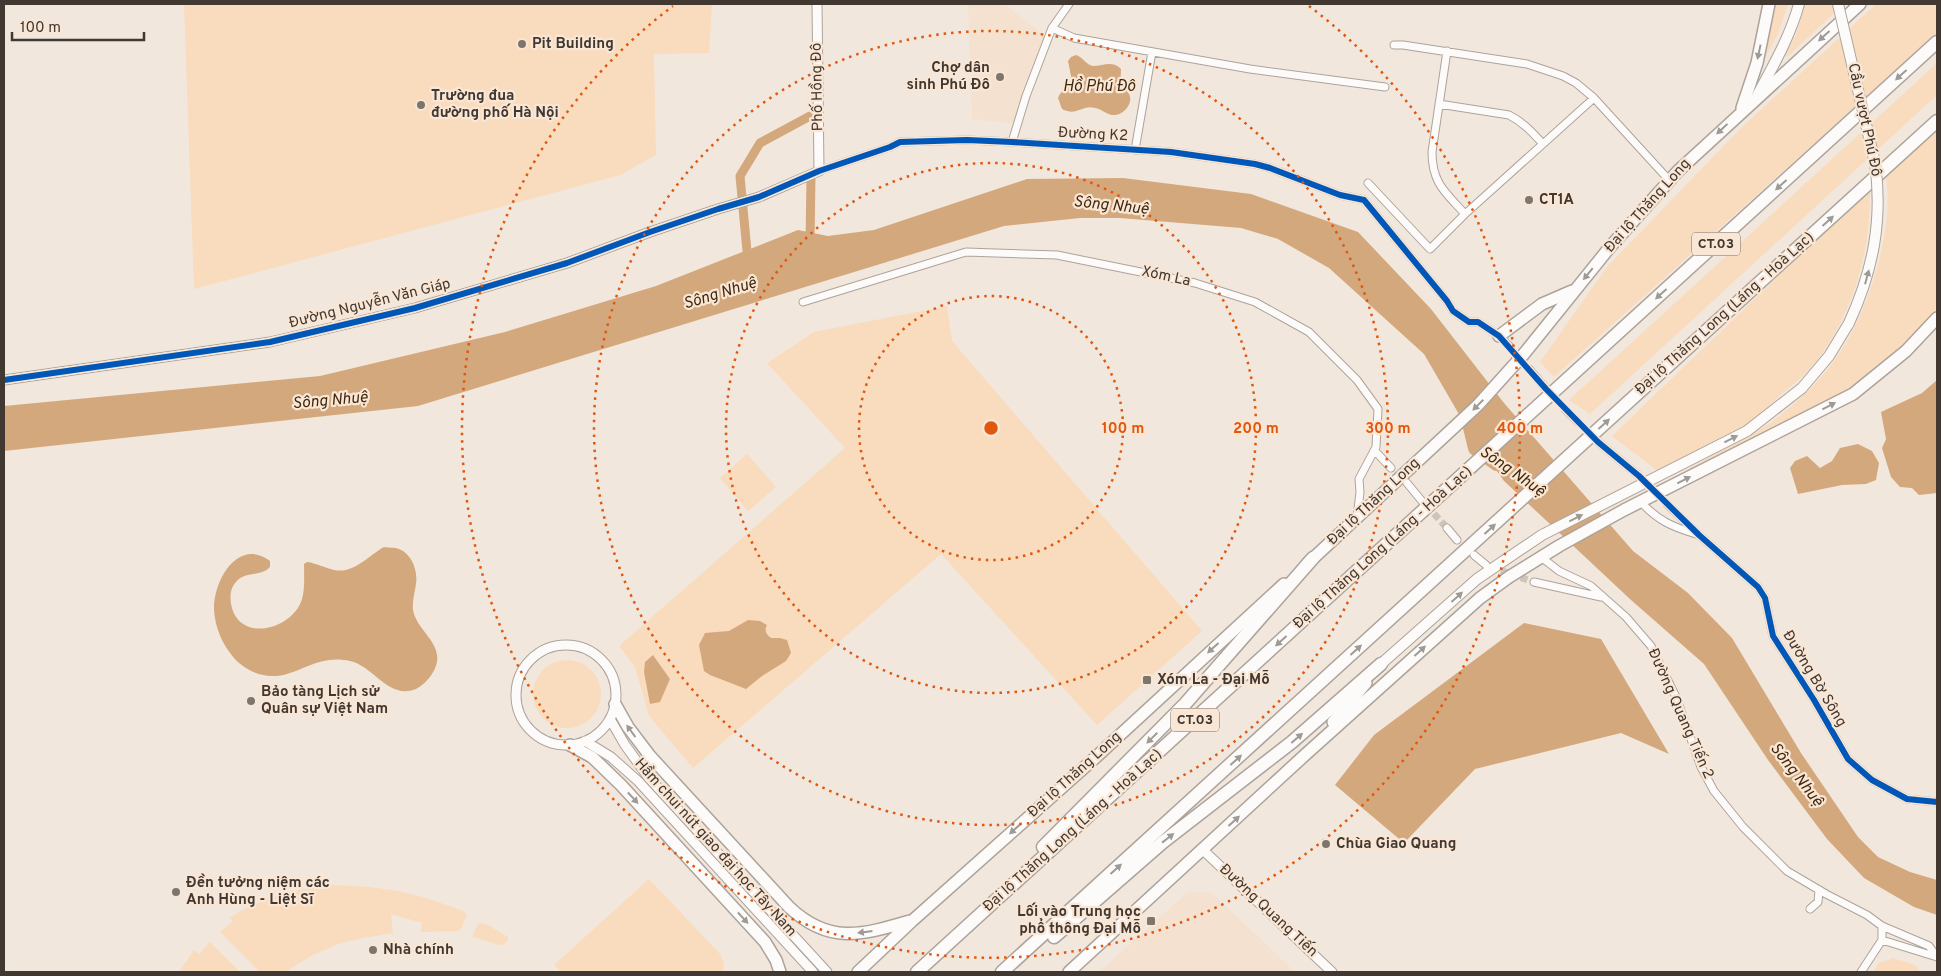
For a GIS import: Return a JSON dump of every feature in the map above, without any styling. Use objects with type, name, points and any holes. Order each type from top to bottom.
[{"type":"highway","name":"Đại lộ Thăng Long (Láng - Hoà Lạc)","points":[[917,972],[1937,42]]},
{"type":"highway","name":"Đại lộ Thăng Long (Láng - Hoà Lạc)","points":[[1002,972],[1937,121]]},
{"type":"highway","points":[[917,972],[960,923],[1043,847],[1185,704],[1313,558]]},
{"type":"highway","points":[[1012,972],[1163,842],[1292,742],[1381,664]]},
{"type":"main road","points":[[1741,112],[1755,70],[1769,4]]},
{"type":"main road","points":[[1758,96],[1784,45],[1793,24],[1798,4]]},
{"type":"main road","name":"Cầu vượt Phú Đô","points":[[1381,664],[1477,579],[1542,535],[1747,431],[1788,400],[1829,356],[1849,323],[1864,289],[1876,231],[1878,188],[1875,163],[1838,4]]},
{"type":"main road","name":"Đại lộ Thăng Long","points":[[858,972],[912,921],[1096,757],[1456,426],[1499,383],[1574,290],[1669,180],[1860,4]]},
{"type":"main road","points":[[1499,336],[1542,304],[1574,290]]},
{"type":"main road","points":[[1069,972],[1306,754],[1480,598],[1558,546],[1624,510],[1852,394],[1906,351],[1937,318]]},
{"type":"main road","points":[[1306,754],[1381,664]]},
{"type":"main road","points":[[616,704],[628,727],[650,756],[803,920],[822,930],[841,933],[862,933],[912,921]]},
{"type":"main road","points":[[570,745],[592,757],[621,785],[765,942],[776,960],[780,972]]},
{"type":"street","name":"Phố Hồng Đô","points":[[817,4],[819,171]]},
{"type":"street","points":[[1012,142],[1026,96],[1052,28],[1069,4]]},
{"type":"street","points":[[1052,28],[1074,38],[1152,52],[1250,69],[1385,87]]},
{"type":"street","points":[[1394,45],[1446,51],[1548,69],[1576,83],[1594,98],[1669,180]]},
{"type":"street","points":[[1446,51],[1432,152],[1432,166],[1435,177],[1442,189],[1465,214]]},
{"type":"street","points":[[1135,150],[1152,52]]},
{"type":"street","points":[[1368,183],[1430,249],[1465,214],[1594,98]]},
{"type":"street","points":[[1439,104],[1509,115],[1528,127],[1543,144]]},
{"type":"street","name":"Đường K2","points":[[819,171],[900,142],[967,140],[1171,152],[1255,164],[1287,174],[1340,195],[1364,200],[1447,301],[1453,311],[1469,322],[1478,322],[1499,336]]},
{"type":"street","name":"Đường Nguyễn Văn Giáp","points":[[4,380],[270,342],[405,310],[567,263],[650,232],[759,197],[819,171]]},
{"type":"street","name":"Xóm La","points":[[803,302],[966,252],[1014,252],[1057,255],[1195,283],[1255,302],[1309,332],[1357,380],[1378,409],[1375,452],[1370,457],[1359,478],[1360,492],[1357,518]]},
{"type":"street","points":[[1499,336],[1510,347]]},
{"type":"street","points":[[1529,369],[1546,389]]},
{"type":"street","points":[[1565,409],[1578,422]]},
{"type":"street","points":[[1598,442],[1639,476]]},
{"type":"street","points":[[1375,452],[1391,468]]},
{"type":"street","points":[[1407,483],[1426,506]]},
{"type":"street","name":"Đường Bờ Sông","points":[[1641,502],[1653,515],[1674,527],[1699,535],[1758,587],[1765,598],[1773,636],[1814,700],[1848,759],[1872,780],[1907,799],[1937,802]]},
{"type":"street","points":[[1667,504],[1699,535]]},
{"type":"street","points":[[1447,528],[1457,540]]},
{"type":"street","points":[[1474,555],[1486,565]]},
{"type":"street","name":"Đường Quang Tiến 2","points":[[1541,557],[1559,570],[1591,586],[1602,598],[1626,617],[1651,646],[1676,697],[1701,767],[1714,791],[1743,827],[1787,871],[1867,915],[1882,926],[1929,946],[1937,958]]},
{"type":"street","points":[[1534,582],[1602,598]]},
{"type":"street","points":[[571,645],[587,649],[601,658],[611,672],[616,687],[616,704],[610,719],[600,732],[585,741],[570,745],[553,743],[538,736],[526,725],[518,710],[516,694],[519,678],[527,663],[540,652],[555,646],[571,645]]},
{"type":"street","name":"Hầm chui nút giao đại học Tây Nam","points":[[610,719],[649,778],[827,972]]},
{"type":"street","name":"Hầm chui nút giao đại học Tây Nam","points":[[585,741],[611,757],[638,781],[813,972]]},
{"type":"street","name":"Đường Quang Tiến","points":[[1203,850],[1332,972]]},
{"type":"street","points":[[1810,909],[1818,902],[1819,890]]},
{"type":"street","points":[[1861,972],[1882,940],[1882,926]]},
{"type":"street","points":[[1882,940],[1937,958]]},
{"type":"shaded area","name":"Trường đua đường phố Hà Nội","points":[[184,4],[712,4],[709,53],[654,54],[656,155],[620,175],[194,289]]},
{"type":"shaded area","name":"Chợ dân sinh Phú Đô","points":[[968,4],[1004,4],[1045,36],[1013,123],[972,119]]},
{"type":"shaded area","points":[[1776,4],[1788,4],[1778,34],[1764,60]]},
{"type":"shaded area","points":[[1805,4],[1844,4],[1787,57],[1785,55],[1796,35]]},
{"type":"shaded area","points":[[1876,4],[1937,4],[1937,33],[1554,377],[1540,362],[1607,267],[1739,130]]},
{"type":"shaded area","points":[[1937,63],[1937,95],[1590,414],[1569,400]]},
{"type":"shaded area","points":[[1937,126],[1937,308],[1902,346],[1881,365],[1840,394],[1666,486],[1664,483],[1773,421],[1809,390],[1837,357],[1858,319],[1878,264],[1884,238],[1887,211],[1888,198],[1885,174]]},
{"type":"shaded area","points":[[1870,188],[1868,233],[1864,256],[1851,299],[1831,340],[1804,375],[1746,425],[1659,472],[1612,436]]},
{"type":"shaded area","points":[[947,306],[952,341],[1202,631],[1097,725],[941,554],[693,768],[649,716],[635,667],[619,646],[845,448],[767,363],[814,332]]},
{"type":"shaded area","points":[[747,454],[776,487],[748,511],[720,478]]},
{"type":"shaded area","points":[[567,660],[580,663],[591,670],[598,681],[601,694],[598,707],[591,718],[580,725],[567,728],[554,725],[543,718],[536,707],[533,694],[536,681],[543,670],[554,663]]},
{"type":"shaded area","points":[[649,879],[720,954],[724,963],[723,972],[562,972],[554,965]]},
{"type":"shaded area","points":[[330,885],[398,891],[429,899],[467,914],[461,929],[457,931],[421,932],[422,923],[391,914],[393,933],[338,944],[313,955],[285,972],[260,972],[220,932],[233,921],[230,917],[255,904],[291,892]]},
{"type":"shaded area","points":[[1188,892],[1211,892],[1295,972],[1099,972]]},
{"type":"shaded area","points":[[479,923],[488,925],[508,937],[508,940],[503,945],[499,945],[473,937]]},
{"type":"shaded area","points":[[210,942],[240,972],[179,972],[194,950],[199,954]]},
{"type":"shaded area","points":[[1893,958],[1915,965],[1921,972],[1873,972],[1879,963]]},
{"type":"water","name":"Hồ Phú Đô","points":[[1076,55],[1093,66],[1111,64],[1121,69],[1121,85],[1130,98],[1129,105],[1124,111],[1113,115],[1090,107],[1072,112],[1062,109],[1058,98],[1072,81],[1068,61]]},
{"type":"water","points":[[1123,178],[1251,194],[1358,232],[1431,309],[1504,403],[1633,551],[1688,593],[1732,638],[1801,753],[1858,837],[1878,857],[1910,872],[1937,880],[1937,915],[1914,907],[1864,878],[1827,839],[1768,760],[1704,664],[1631,600],[1504,481],[1471,435],[1424,354],[1329,268],[1278,239],[1241,228],[1120,218],[1080,218],[1004,226],[418,406],[4,451],[4,406],[320,376],[505,332],[656,286],[798,230],[828,236],[874,230],[1027,179]]},
{"type":"water","points":[[1937,380],[1937,493],[1919,495],[1912,488],[1900,487],[1891,477],[1882,448],[1886,439],[1881,412],[1922,393]]},
{"type":"water","points":[[1858,444],[1872,451],[1879,463],[1876,480],[1866,484],[1842,485],[1798,494],[1790,468],[1795,461],[1807,456],[1820,468],[1832,461],[1840,448]]},
{"type":"water","points":[[384,547],[397,548],[404,551],[411,559],[416,579],[413,610],[420,626],[431,640],[437,655],[437,664],[432,674],[418,688],[406,691],[397,690],[359,664],[338,659],[327,660],[280,676],[255,673],[241,665],[226,647],[216,623],[215,599],[223,575],[238,558],[248,554],[258,555],[270,561],[270,567],[266,570],[244,576],[236,582],[231,595],[231,604],[236,617],[244,624],[254,628],[266,628],[277,625],[297,610],[303,595],[304,564],[307,562],[314,563],[341,571],[354,567]]},
{"type":"water","points":[[748,620],[760,621],[767,625],[766,632],[771,638],[787,640],[791,653],[786,661],[746,689],[704,671],[699,645],[705,633],[729,631]]},
{"type":"water","points":[[1524,623],[1601,639],[1669,754],[1621,733],[1475,769],[1404,843],[1335,785],[1374,735]]},
{"type":"water","points":[[653,655],[670,679],[660,702],[650,704],[644,672],[645,662]]},
{"type":"waterway","points":[[748,262],[740,176],[760,143],[810,116]]},
{"type":"waterway","points":[[810,243],[811,176]]},
{"type":"waterway","name":"Sông Nhuệ","points":[[1469,419],[1476,448],[1497,463]]},
{"type":"tunnel","points":[[1510,347],[1529,369]]},
{"type":"tunnel","points":[[1550,393],[1565,409]]},
{"type":"tunnel","points":[[1578,422],[1593,437]]},
{"type":"tunnel","points":[[1643,480],[1667,504]]},
{"type":"tunnel","points":[[1427,506],[1447,528]]},
{"type":"tunnel","points":[[1491,567],[1534,582]]},
{"type":"cycle path","points":[[4,380],[270,342],[415,308],[567,263],[650,232],[759,197],[819,171],[900,142],[967,140],[1012,142],[1171,152],[1255,164],[1340,195],[1364,200],[1447,301],[1453,311],[1469,322],[1478,322],[1499,336],[1546,389],[1598,442],[1639,476],[1699,535],[1758,587],[1765,598],[1773,636],[1814,700],[1848,759],[1872,780],[1907,799],[1937,802]]},
{"type":"place","name":"Pit Building","points":[[522,44]]},
{"type":"place","name":"Chợ dân sinh Phú Đô","points":[[1000,77]]},
{"type":"place","name":"Trường đua đường phố Hà Nội","points":[[421,105]]},
{"type":"place","name":"CT1A","points":[[1529,200]]},
{"type":"place","name":"Xóm La - Đại Mỗ","points":[[1147,680]]},
{"type":"place","name":"Bảo tàng Lịch sử Quân sự Việt Nam","points":[[251,701]]},
{"type":"place","name":"Chùa Giao Quang","points":[[1326,844]]},
{"type":"place","name":"Đền tưởng niệm các Anh Hùng - Liệt Sĩ","points":[[176,892]]},
{"type":"place","name":"Lối vào Trung học phổ thông Đại Mỗ","points":[[1151,921]]},
{"type":"place","name":"Nhà chính","points":[[373,950]]}]
